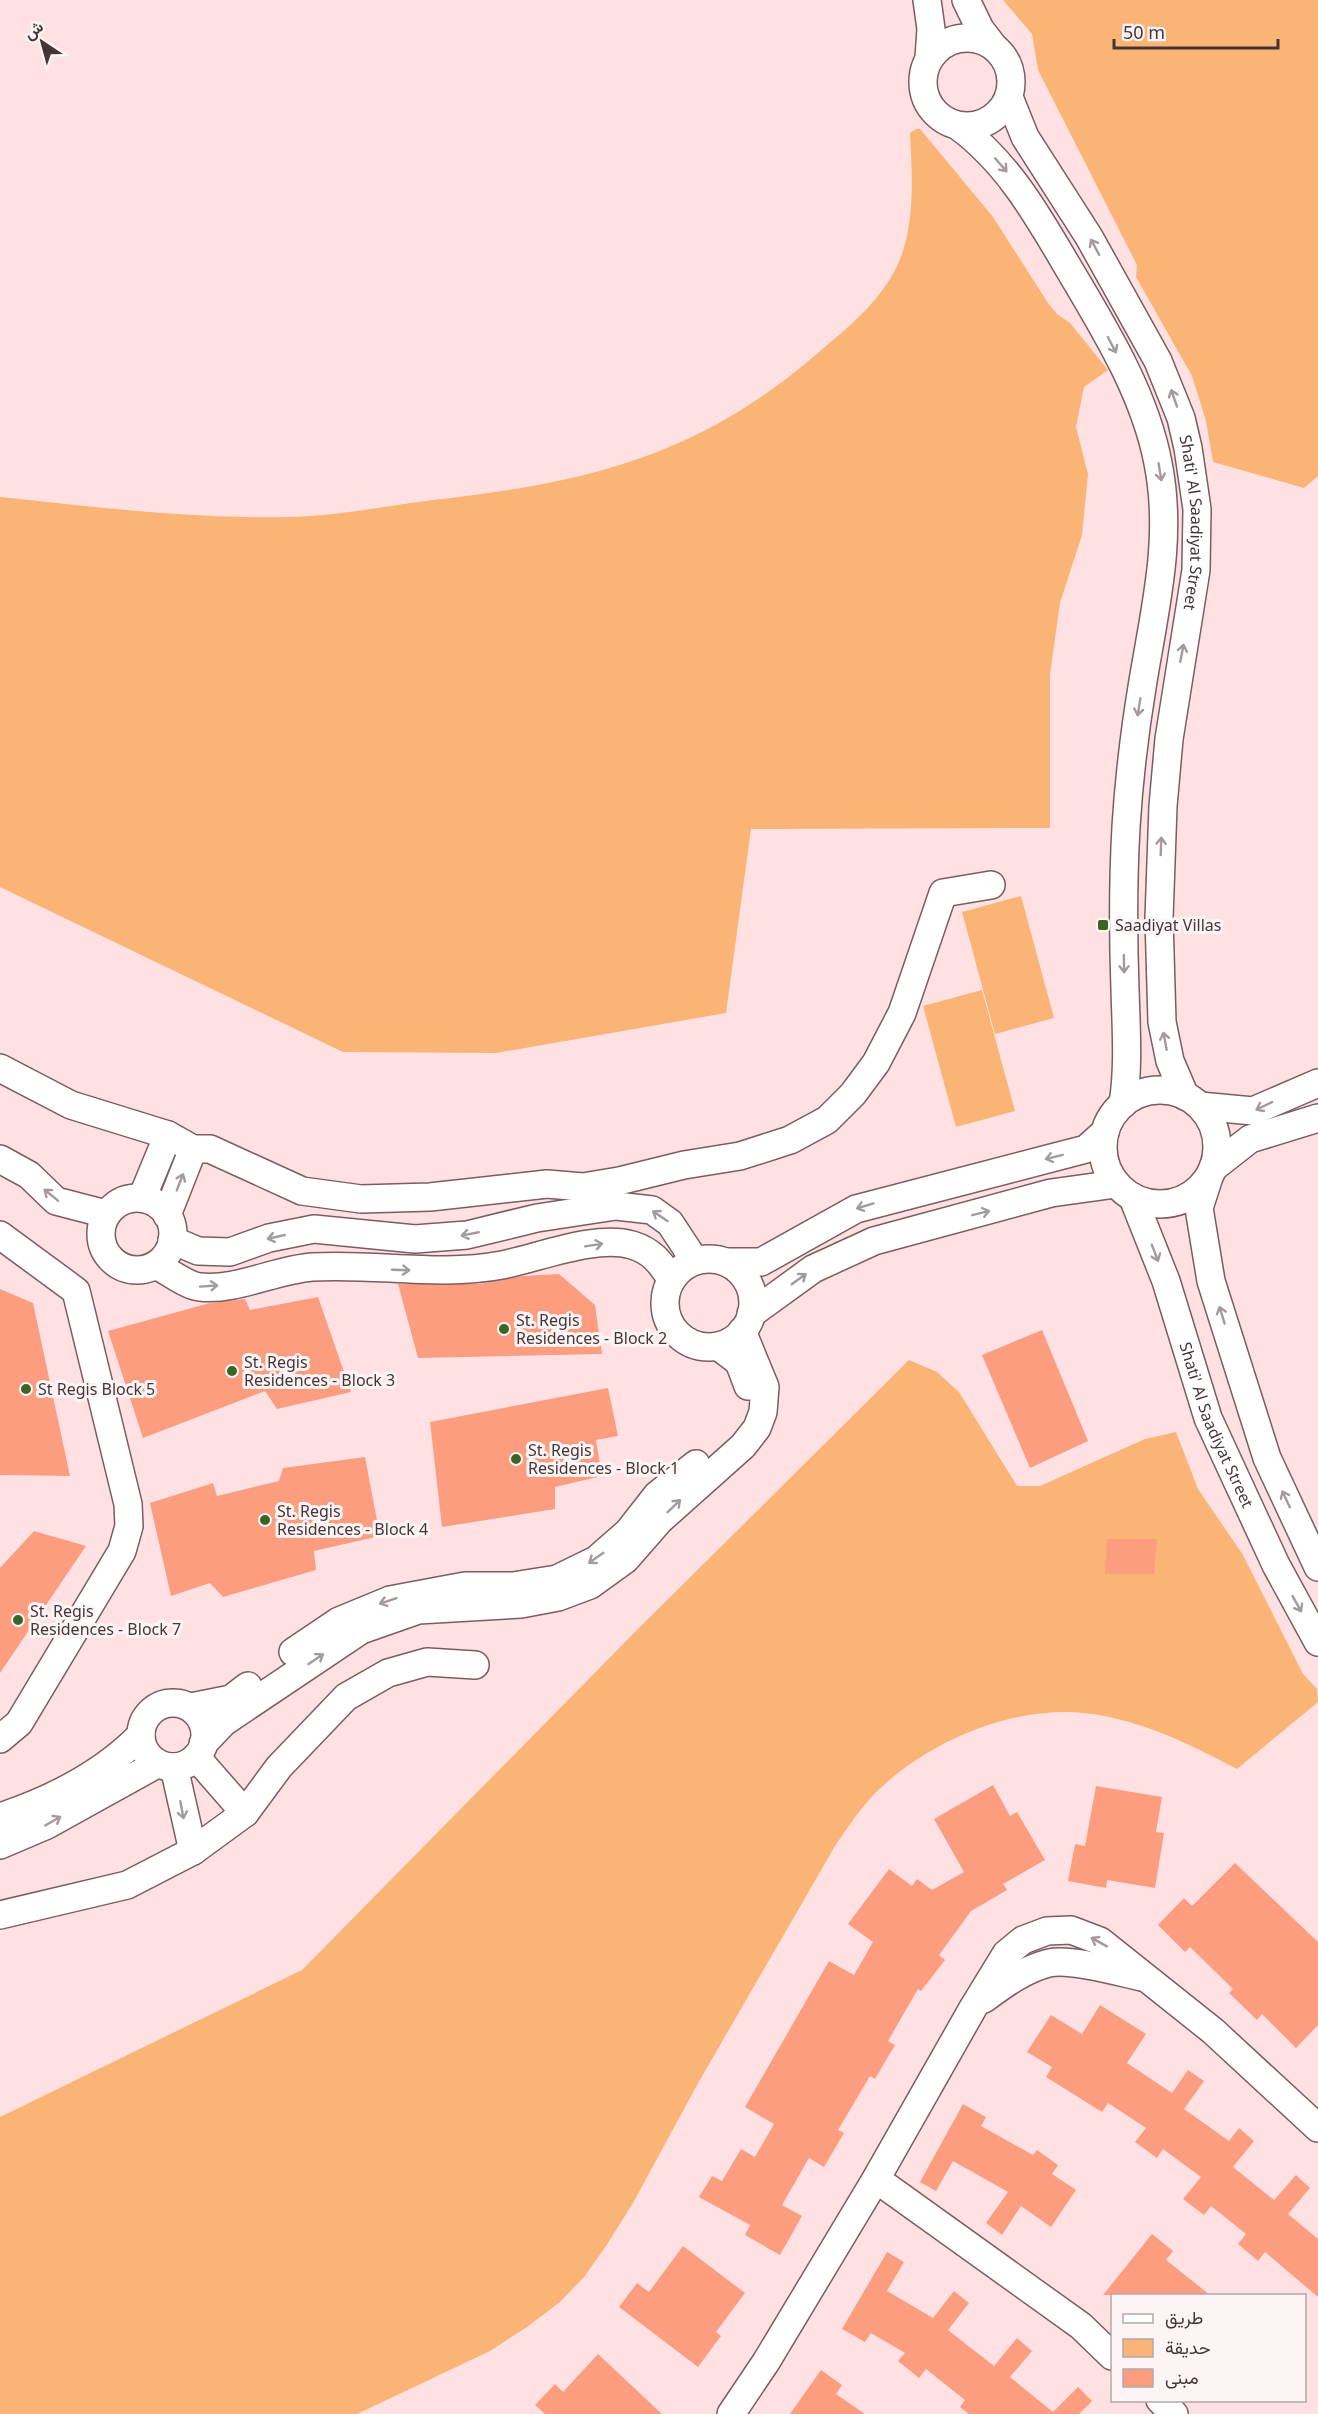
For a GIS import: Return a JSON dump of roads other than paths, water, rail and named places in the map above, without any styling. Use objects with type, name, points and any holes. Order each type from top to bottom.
[{"type":"street","points":[[927,0],[931,29],[929,58],[922,79],[925,100],[933,112],[944,121],[958,126],[971,127],[994,118],[1009,97],[1012,83],[1010,69],[1003,56],[980,29],[966,0]]},
{"type":"street","points":[[929,58],[939,47],[966,37],[980,39],[993,46]]},
{"type":"street","name":"Shati' Al Saadiyat Street","points":[[1009,97],[1025,137],[1089,237],[1158,361],[1181,418],[1188,448],[1197,509],[1194,581],[1169,740],[1160,890],[1162,1022],[1170,1061],[1192,1101]]},
{"type":"street","name":"Shati' Al Saadiyat Street","points":[[958,126],[987,150],[1011,177],[1095,312],[1129,377],[1145,414],[1158,463],[1165,523],[1161,584],[1137,716],[1126,823],[1123,918],[1127,1067],[1123,1104]]},
{"type":"street","points":[[0,1068],[71,1105],[168,1135],[193,1149],[210,1149],[302,1191],[361,1199],[430,1197],[547,1184],[583,1187],[740,1156],[790,1140],[826,1120],[854,1094],[876,1063],[902,1013],[943,893],[991,885]]},
{"type":"street","points":[[1192,1101],[1252,1111],[1318,1083]]},
{"type":"street","points":[[1211,1173],[1218,1143],[1210,1119],[1192,1101],[1173,1091],[1148,1091],[1123,1104],[1113,1115],[1105,1132],[1102,1151],[1107,1169],[1125,1191],[1150,1204],[1175,1202],[1198,1190],[1211,1173],[1250,1139],[1318,1118]]},
{"type":"street","points":[[1105,1132],[1086,1149],[856,1209],[761,1262],[726,1262],[716,1259],[695,1261],[682,1268],[671,1279],[665,1293],[664,1307],[672,1328],[689,1342],[703,1347],[718,1346],[731,1341],[747,1322],[813,1269],[874,1241],[1051,1193],[1125,1191]]},
{"type":"street","points":[[142,1198],[168,1135]]},
{"type":"street","points":[[193,1149],[170,1227],[169,1250],[156,1265],[146,1269],[124,1268],[107,1255],[100,1235],[106,1214],[122,1201],[142,1198],[152,1201],[170,1227],[198,1251],[230,1252],[269,1238],[314,1229],[415,1239],[467,1235],[537,1218],[616,1206],[652,1210],[670,1223],[695,1261]]},
{"type":"street","points":[[0,1159],[28,1175],[56,1201],[106,1214]]},
{"type":"street","name":"Shati' Al Saadiyat Street","points":[[1211,1173],[1199,1208],[1211,1281],[1267,1458],[1314,1559]]},
{"type":"street","name":"Shati' Al Saadiyat Street","points":[[1125,1191],[1166,1281],[1208,1418],[1276,1565],[1318,1642]]},
{"type":"street","points":[[0,1235],[76,1291],[125,1488],[129,1526],[122,1551],[19,1723],[0,1739]]},
{"type":"street","points":[[156,1265],[199,1287],[236,1284],[278,1271],[313,1267],[465,1270],[502,1265],[598,1243],[609,1243],[630,1244],[655,1255],[671,1279]]},
{"type":"street","points":[[0,1845],[47,1825],[183,1758],[224,1722],[362,1630],[418,1610],[521,1604],[558,1597],[590,1585],[626,1559],[690,1490],[743,1446],[757,1428],[763,1412],[765,1387],[747,1322],[753,1301],[745,1278],[726,1262]]},
{"type":"street","points":[[245,1814],[183,1758],[142,1746],[142,1726],[153,1710],[172,1704],[191,1707],[231,1700],[339,1621],[390,1600],[465,1586],[513,1586],[558,1579],[597,1560],[627,1532],[657,1495],[734,1434],[744,1412],[748,1387],[739,1362],[718,1346]]},
{"type":"street","points":[[0,1915],[127,1885],[193,1851],[245,1814],[279,1767],[346,1697],[388,1673],[427,1662],[475,1665]]},
{"type":"street","points":[[191,1707],[204,1729],[183,1758],[193,1851]]},
{"type":"street","points":[[0,1817],[30,1807],[92,1774],[123,1754],[141,1735]]},
{"type":"street","points":[[731,2414],[766,2362],[876,2180],[973,2008],[1012,1978],[1051,1962],[1086,1965],[1146,1978],[1213,2031],[1318,2124]]},
{"type":"street","points":[[876,2180],[1081,2326],[1111,2354]]},
{"type":"street","points":[[1162,2402],[1174,2414]]},
{"type":"place","name":"Saadiyat Villas","points":[[1103,925]]},
{"type":"place","name":"St. Regis Residences - Block 2","points":[[504,1329]]},
{"type":"place","name":"St. Regis Residences - Block 3","points":[[232,1371]]},
{"type":"place","name":"St Regis Block 5","points":[[26,1389]]},
{"type":"place","name":"St. Regis Residences - Block 1","points":[[516,1459]]},
{"type":"place","name":"St. Regis Residences - Block 4","points":[[265,1520]]},
{"type":"place","name":"St. Regis Residences - Block 7","points":[[18,1620]]}]
